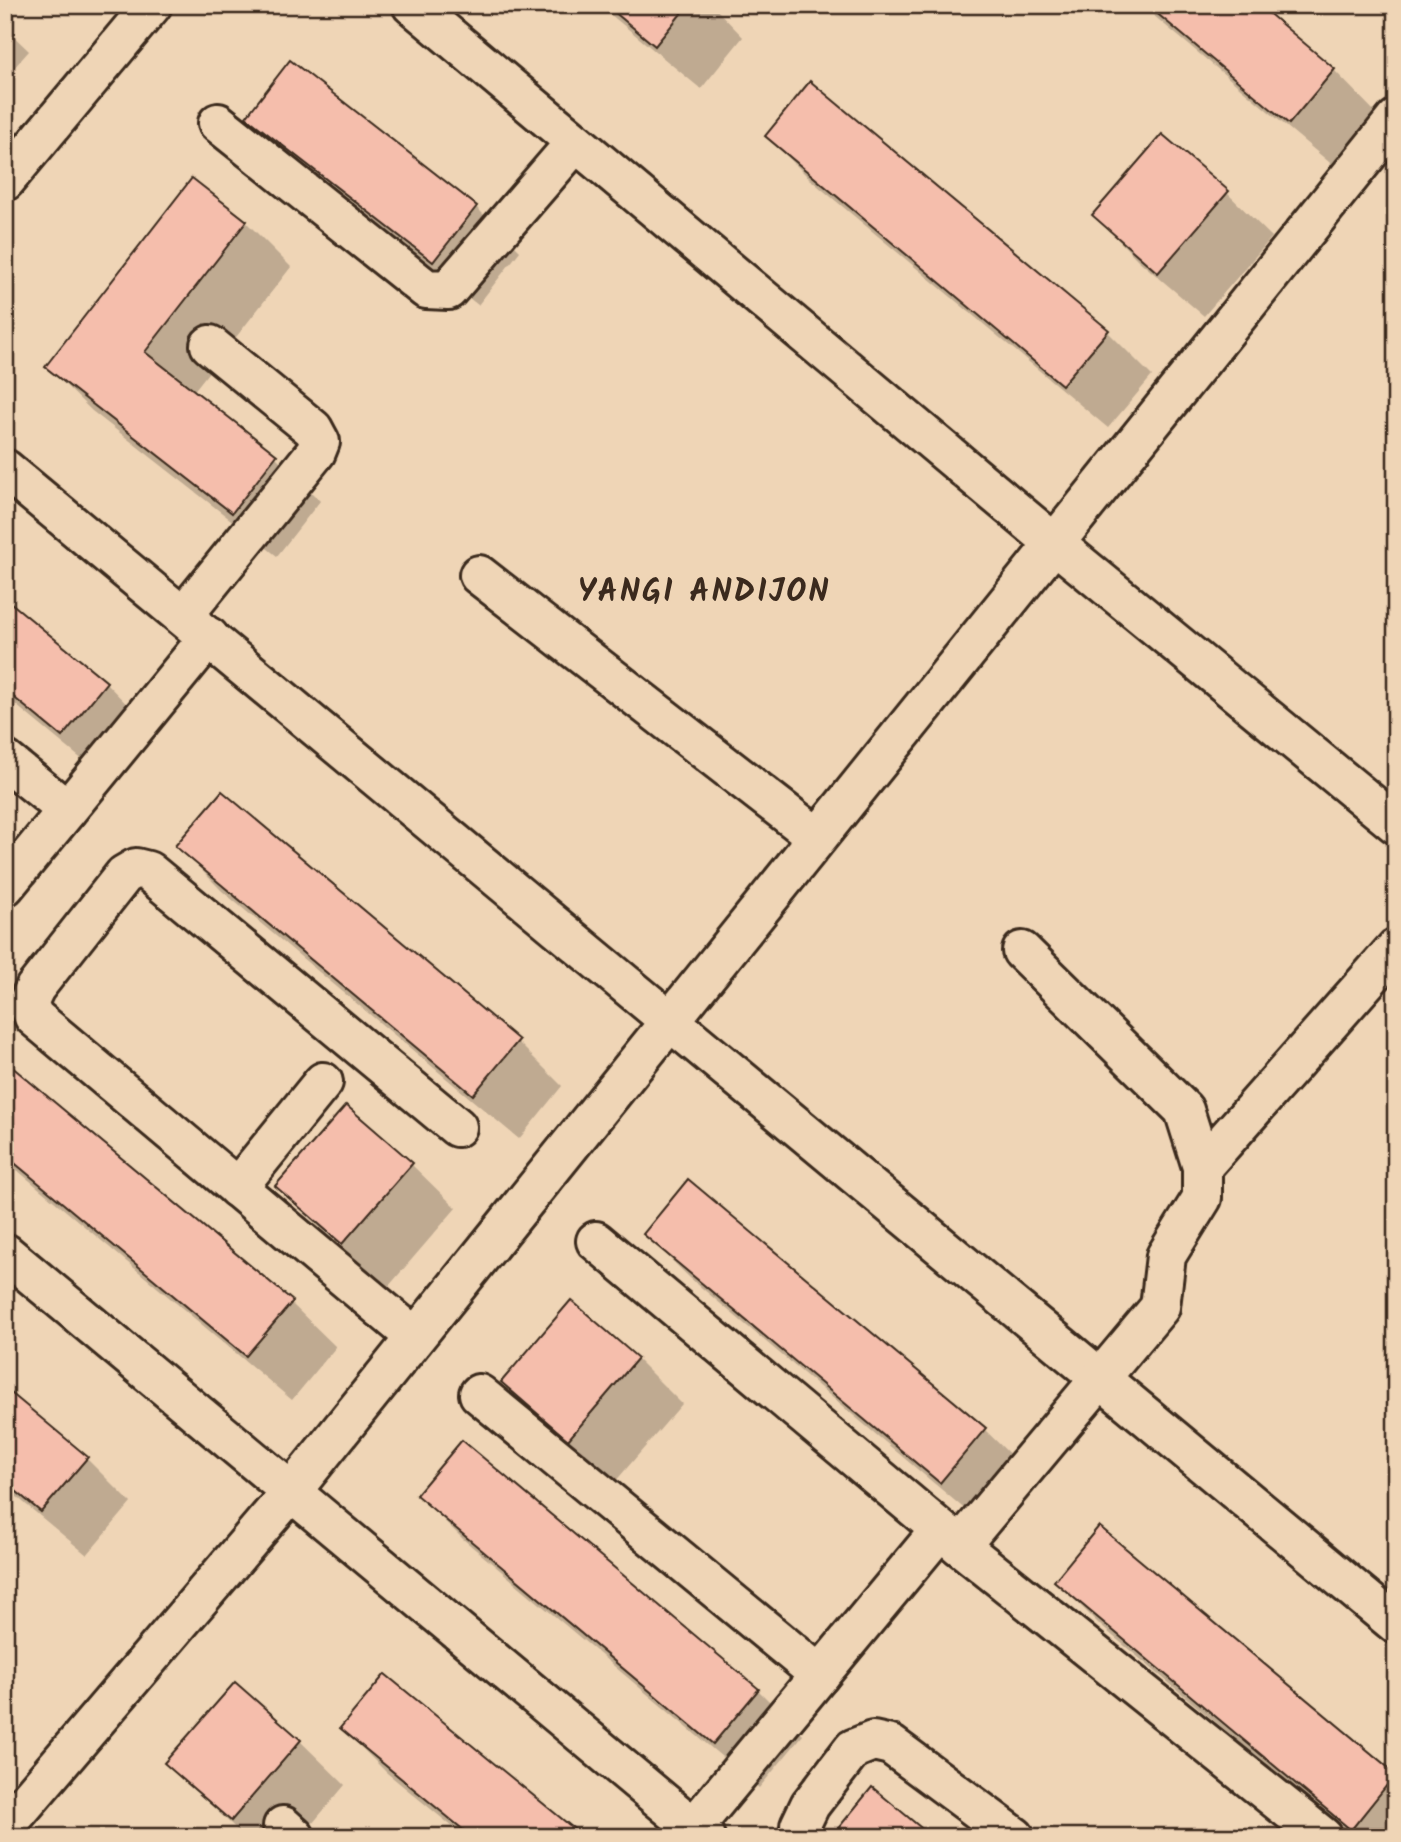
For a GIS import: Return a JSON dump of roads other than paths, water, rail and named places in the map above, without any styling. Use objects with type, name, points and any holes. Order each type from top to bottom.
[{"type":"street","points":[[5,181],[152,5]]},
{"type":"street","points":[[412,5],[1054,543],[1396,824]]},
{"type":"street","points":[[5,1827],[291,1492],[1396,119]]},
{"type":"street","points":[[218,123],[426,289],[448,290],[575,144]]},
{"type":"street","points":[[5,886],[67,810],[196,627],[316,452],[320,442],[313,429],[210,345]]},
{"type":"street","points":[[5,469],[1396,1624]]},
{"type":"street","points":[[478,575],[817,838]]},
{"type":"street","points":[[5,760],[67,810]]},
{"type":"street","points":[[415,1337],[34,1017],[28,1003],[35,988],[124,875],[136,868],[148,871],[457,1127]]},
{"type":"street","points":[[1202,1167],[1396,948]]},
{"type":"street","points":[[5,1253],[700,1832],[820,1675],[1100,1377],[1160,1307],[1166,1256],[1202,1198],[1202,1167],[1184,1110],[1022,951]]},
{"type":"street","points":[[237,1188],[323,1082]]},
{"type":"street","points":[[596,1241],[950,1538],[1323,1837]]},
{"type":"street","points":[[479,1394],[820,1675]]},
{"type":"street","points":[[802,1837],[800,1826],[810,1805],[853,1749],[873,1741],[891,1745],[1015,1837]]},
{"type":"district","name":"YANGI ANDIJON","points":[[704,590]]}]
